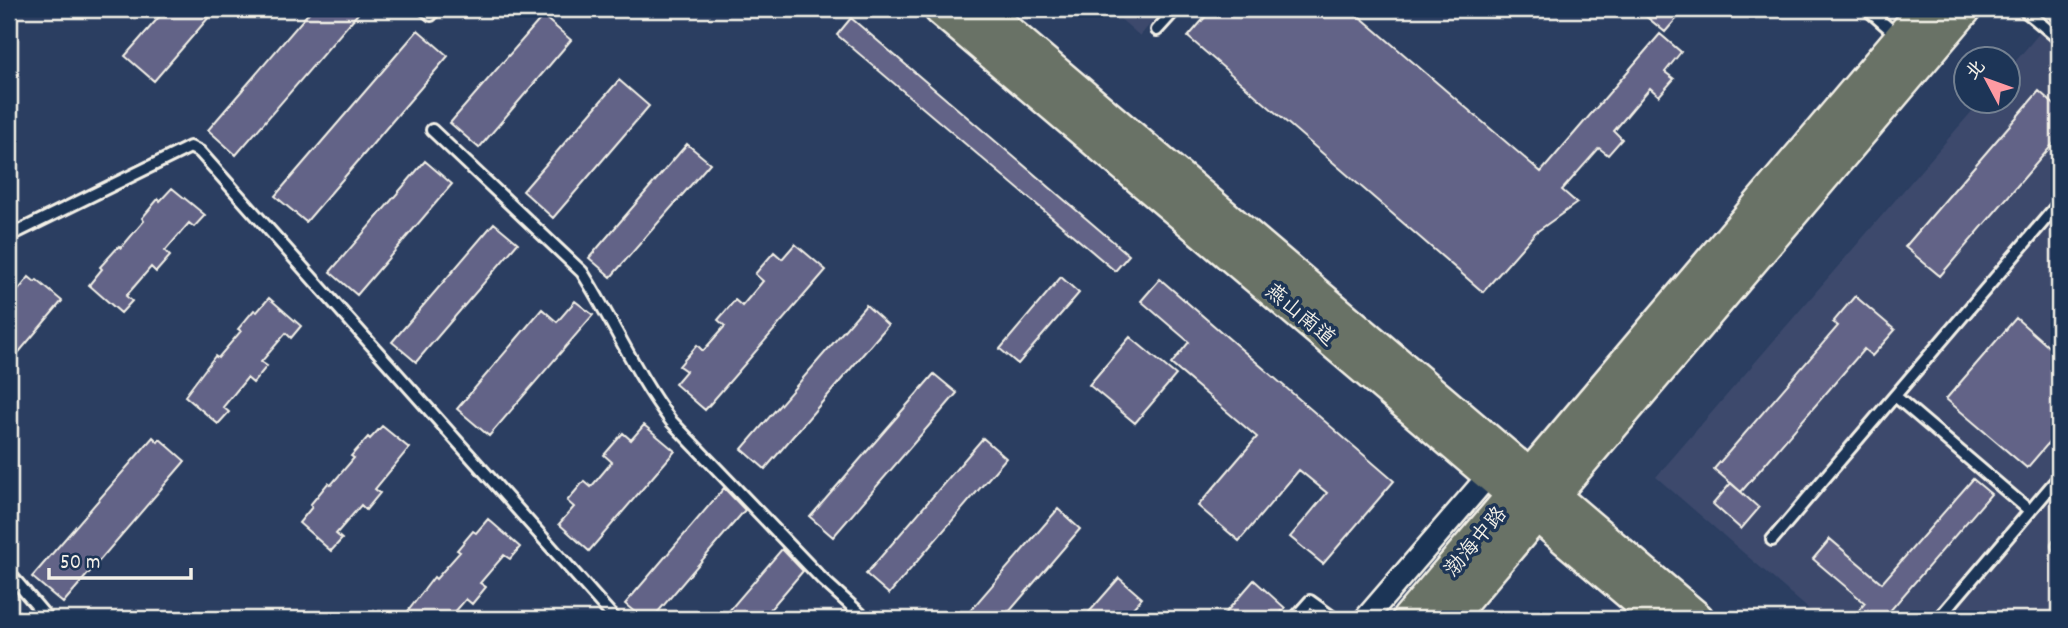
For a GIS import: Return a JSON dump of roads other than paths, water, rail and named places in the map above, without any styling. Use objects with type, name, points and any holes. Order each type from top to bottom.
[{"type":"main road","name":"燕山南道","points":[[941,9],[1524,491],[1697,619]]},
{"type":"main road","name":"燕山南道","points":[[980,9],[1524,491],[1661,619]]},
{"type":"main road","points":[[1524,491],[1926,9]]},
{"type":"main road","points":[[1524,491],[1964,9]]},
{"type":"main road","name":"渤海中路","points":[[1409,619],[1524,491]]},
{"type":"main road","name":"渤海中路","points":[[1447,619],[1524,491]]},
{"type":"street","points":[[1365,619],[1524,491]]},
{"type":"lane","points":[[1157,30],[1176,9]]},
{"type":"lane","points":[[1867,9],[1901,39]]},
{"type":"lane","points":[[2023,9],[2059,39]]},
{"type":"lane","points":[[432,130],[582,272],[651,394],[671,421],[823,580],[866,619]]},
{"type":"lane","points":[[9,236],[190,146],[200,152],[615,619]]},
{"type":"lane","points":[[1772,540],[2059,203]]},
{"type":"lane","points":[[1895,396],[2030,511]]},
{"type":"lane","points":[[1938,619],[2059,477]]},
{"type":"lane","points":[[9,573],[48,619]]},
{"type":"lane","points":[[1294,619],[1310,601],[1335,619]]}]
